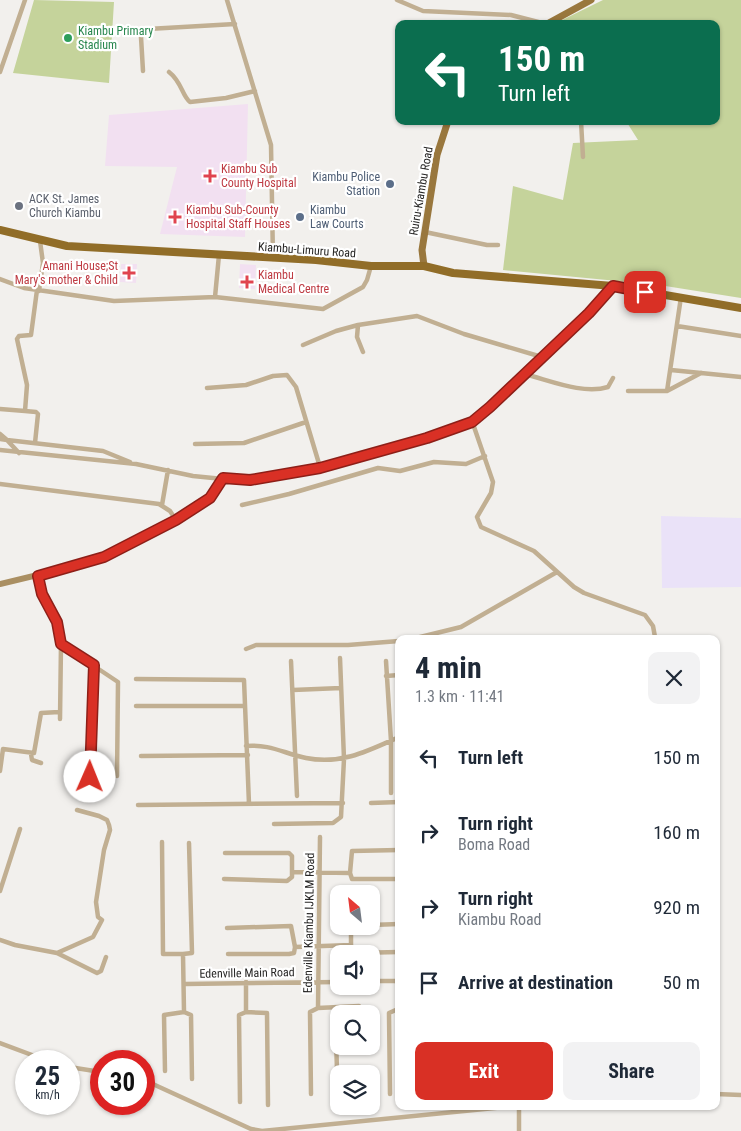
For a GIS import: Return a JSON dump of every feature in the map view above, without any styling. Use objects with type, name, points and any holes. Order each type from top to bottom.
[{"type":"highway","name":"Kiambu-Limuru Road","points":[[0,230],[66,246],[371,266],[424,266],[453,273],[613,286],[681,296],[741,308]]},
{"type":"main road","points":[[554,20],[591,0]]},
{"type":"main road","name":"Ruiru-Kiambu Road","points":[[424,266],[422,250],[437,155],[447,125]]},
{"type":"main road","points":[[0,584],[38,576],[104,557],[176,520],[210,498],[223,478],[250,480],[320,468],[427,438],[472,422],[524,374],[613,286]]},
{"type":"street","points":[[0,72],[25,0]]},
{"type":"street","points":[[227,0],[271,145],[273,259]]},
{"type":"street","points":[[397,0],[423,11],[511,15],[530,20]]},
{"type":"street","points":[[142,71],[142,37],[148,29],[235,24]]},
{"type":"street","points":[[169,72],[179,81],[190,102],[226,98],[255,91]]},
{"type":"street","points":[[581,125],[583,157]]},
{"type":"street","points":[[425,232],[486,245],[498,245]]},
{"type":"street","points":[[25,411],[27,385],[17,339],[19,336],[31,335],[43,263],[40,241]]},
{"type":"street","points":[[215,297],[219,255]]},
{"type":"street","points":[[0,279],[38,291],[114,301],[215,297],[323,309],[363,287],[371,266]]},
{"type":"street","points":[[667,391],[681,296]]},
{"type":"street","points":[[303,345],[358,324],[409,317],[425,318],[464,334],[542,356]]},
{"type":"street","points":[[358,324],[357,337],[363,352]]},
{"type":"street","points":[[676,326],[741,336]]},
{"type":"street","points":[[671,370],[741,377]]},
{"type":"street","points":[[628,392],[667,391],[702,372]]},
{"type":"street","points":[[524,374],[579,388],[601,389],[608,387],[613,378]]},
{"type":"street","points":[[207,388],[246,385],[273,376],[286,375],[296,387],[320,468]]},
{"type":"street","points":[[0,409],[38,413],[36,443]]},
{"type":"street","points":[[194,444],[244,443],[306,422]]},
{"type":"street","points":[[472,422],[485,456],[493,487],[480,510],[478,522],[488,532],[534,551],[584,593],[645,615],[653,626],[655,635]]},
{"type":"street","points":[[0,434],[19,453]]},
{"type":"street","points":[[0,439],[103,451],[136,464]]},
{"type":"street","points":[[48,456],[49,444]]},
{"type":"street","points":[[0,450],[136,464],[223,478]]},
{"type":"street","points":[[242,505],[289,494],[378,468],[400,471],[434,462],[466,464],[485,456]]},
{"type":"street","points":[[162,505],[168,470]]},
{"type":"street","points":[[0,484],[162,505],[170,510],[176,520]]},
{"type":"street","points":[[429,635],[462,627],[557,572]]},
{"type":"street","points":[[38,576],[42,594],[57,622],[61,644],[60,719]]},
{"type":"street","points":[[246,649],[256,645],[339,645],[395,642]]},
{"type":"street","points":[[61,644],[118,682],[117,776]]},
{"type":"street","points":[[274,824],[333,823],[341,817],[344,759],[340,658]]},
{"type":"street","points":[[292,660],[297,796]]},
{"type":"street","points":[[386,661],[391,741],[391,793]]},
{"type":"street","points":[[94,665],[90,774],[91,778],[102,779]]},
{"type":"street","points":[[386,676],[395,675]]},
{"type":"street","points":[[136,679],[244,680],[249,804]]},
{"type":"street","points":[[293,690],[341,688]]},
{"type":"street","points":[[136,706],[245,706]]},
{"type":"street","points":[[31,754],[35,751],[41,714],[59,712]]},
{"type":"street","points":[[246,746],[267,746],[307,758],[344,759],[358,756],[395,739]]},
{"type":"street","points":[[0,771],[3,749],[31,754]]},
{"type":"street","points":[[31,754],[32,760],[41,763]]},
{"type":"street","points":[[141,756],[248,755]]},
{"type":"street","points":[[371,803],[395,802]]},
{"type":"street","points":[[138,805],[343,803]]},
{"type":"street","points":[[58,953],[93,937],[102,920],[98,917],[96,902],[104,850],[110,830],[109,824],[107,820],[99,816],[77,810]]},
{"type":"street","points":[[0,892],[20,830]]},
{"type":"street","name":"Edenville Kiambu IJKLM Road","points":[[318,1008],[320,837]]},
{"type":"street","points":[[162,842],[163,954],[192,953],[189,842]]},
{"type":"street","points":[[395,850],[352,851],[350,872],[352,879],[395,879]]},
{"type":"street","points":[[224,879],[288,881],[292,877],[292,858],[290,853],[225,853]]},
{"type":"street","points":[[292,872],[350,872]]},
{"type":"street","points":[[380,925],[395,924]]},
{"type":"street","points":[[227,928],[291,926],[295,947],[292,954],[228,954]]},
{"type":"street","points":[[351,935],[351,945]]},
{"type":"street","points":[[0,940],[15,946],[58,953],[96,972],[101,971],[106,957]]},
{"type":"street","points":[[295,947],[330,945]]},
{"type":"street","points":[[380,952],[395,952]]},
{"type":"street","points":[[183,954],[184,1012]]},
{"type":"street","points":[[380,982],[395,981]]},
{"type":"street","points":[[246,982],[246,1012]]},
{"type":"street","name":"Edenville Main Road","points":[[185,984],[330,982]]},
{"type":"street","points":[[311,1094],[310,1014],[312,1010],[318,1008],[330,1008]]},
{"type":"street","points":[[390,1094],[389,1013],[395,1010]]},
{"type":"street","points":[[165,1072],[164,1015],[184,1012],[191,1015],[192,1079]]},
{"type":"street","points":[[240,1102],[239,1015],[246,1012],[267,1013],[268,1105]]},
{"type":"street","points":[[0,1044],[17,1050]]},
{"type":"street","points":[[155,1085],[257,1130],[287,1130],[476,1110]]},
{"type":"street","points":[[720,1094],[741,1095]]},
{"type":"street","points":[[519,1110],[519,1131]]},
{"type":"shaded area","name":"Kiambu Sub County Hospital","points":[[248,104],[245,237],[160,234],[177,167],[105,166],[109,115]]},
{"type":"shaded area","name":"Amani House;St Mary's mother & Child","points":[[121,264],[137,264],[136,283],[120,282]]},
{"type":"shaded area","name":"Kiambu Medical Centre","points":[[240,264],[256,265],[255,289],[239,288]]},
{"type":"shaded area","points":[[661,516],[741,518],[741,587],[662,588]]},
{"type":"green space","name":"Kiambu Primary Stadium","points":[[34,0],[114,2],[109,83],[13,73]]},
{"type":"green space","points":[[603,0],[741,0],[741,298],[659,285],[503,270],[513,186],[563,200],[573,143],[638,140],[629,125],[720,125],[720,20],[562,20]]},
{"type":"place","name":"Kiambu Primary Stadium","points":[[68,38]]},
{"type":"place","name":"Kiambu Sub County Hospital","points":[[210,176]]},
{"type":"place","name":"Kiambu Police Station","points":[[390,184]]},
{"type":"place","name":"ACK St. James Church Kiambu","points":[[19,206]]},
{"type":"place","name":"Kiambu Sub-County Hospital Staff Houses","points":[[175,217]]},
{"type":"place","name":"Kiambu Law Courts","points":[[300,217]]},
{"type":"place","name":"Amani House;St Mary's mother & Child","points":[[129,273]]},
{"type":"place","name":"Kiambu Medical Centre","points":[[247,282]]},
{"type":"route","points":[[90,777],[94,665],[61,644],[57,622],[42,594],[38,576],[104,557],[176,520],[210,498],[216,492],[223,478],[250,480],[320,468],[427,438],[472,422],[589,313],[613,286],[645,292]]}]
